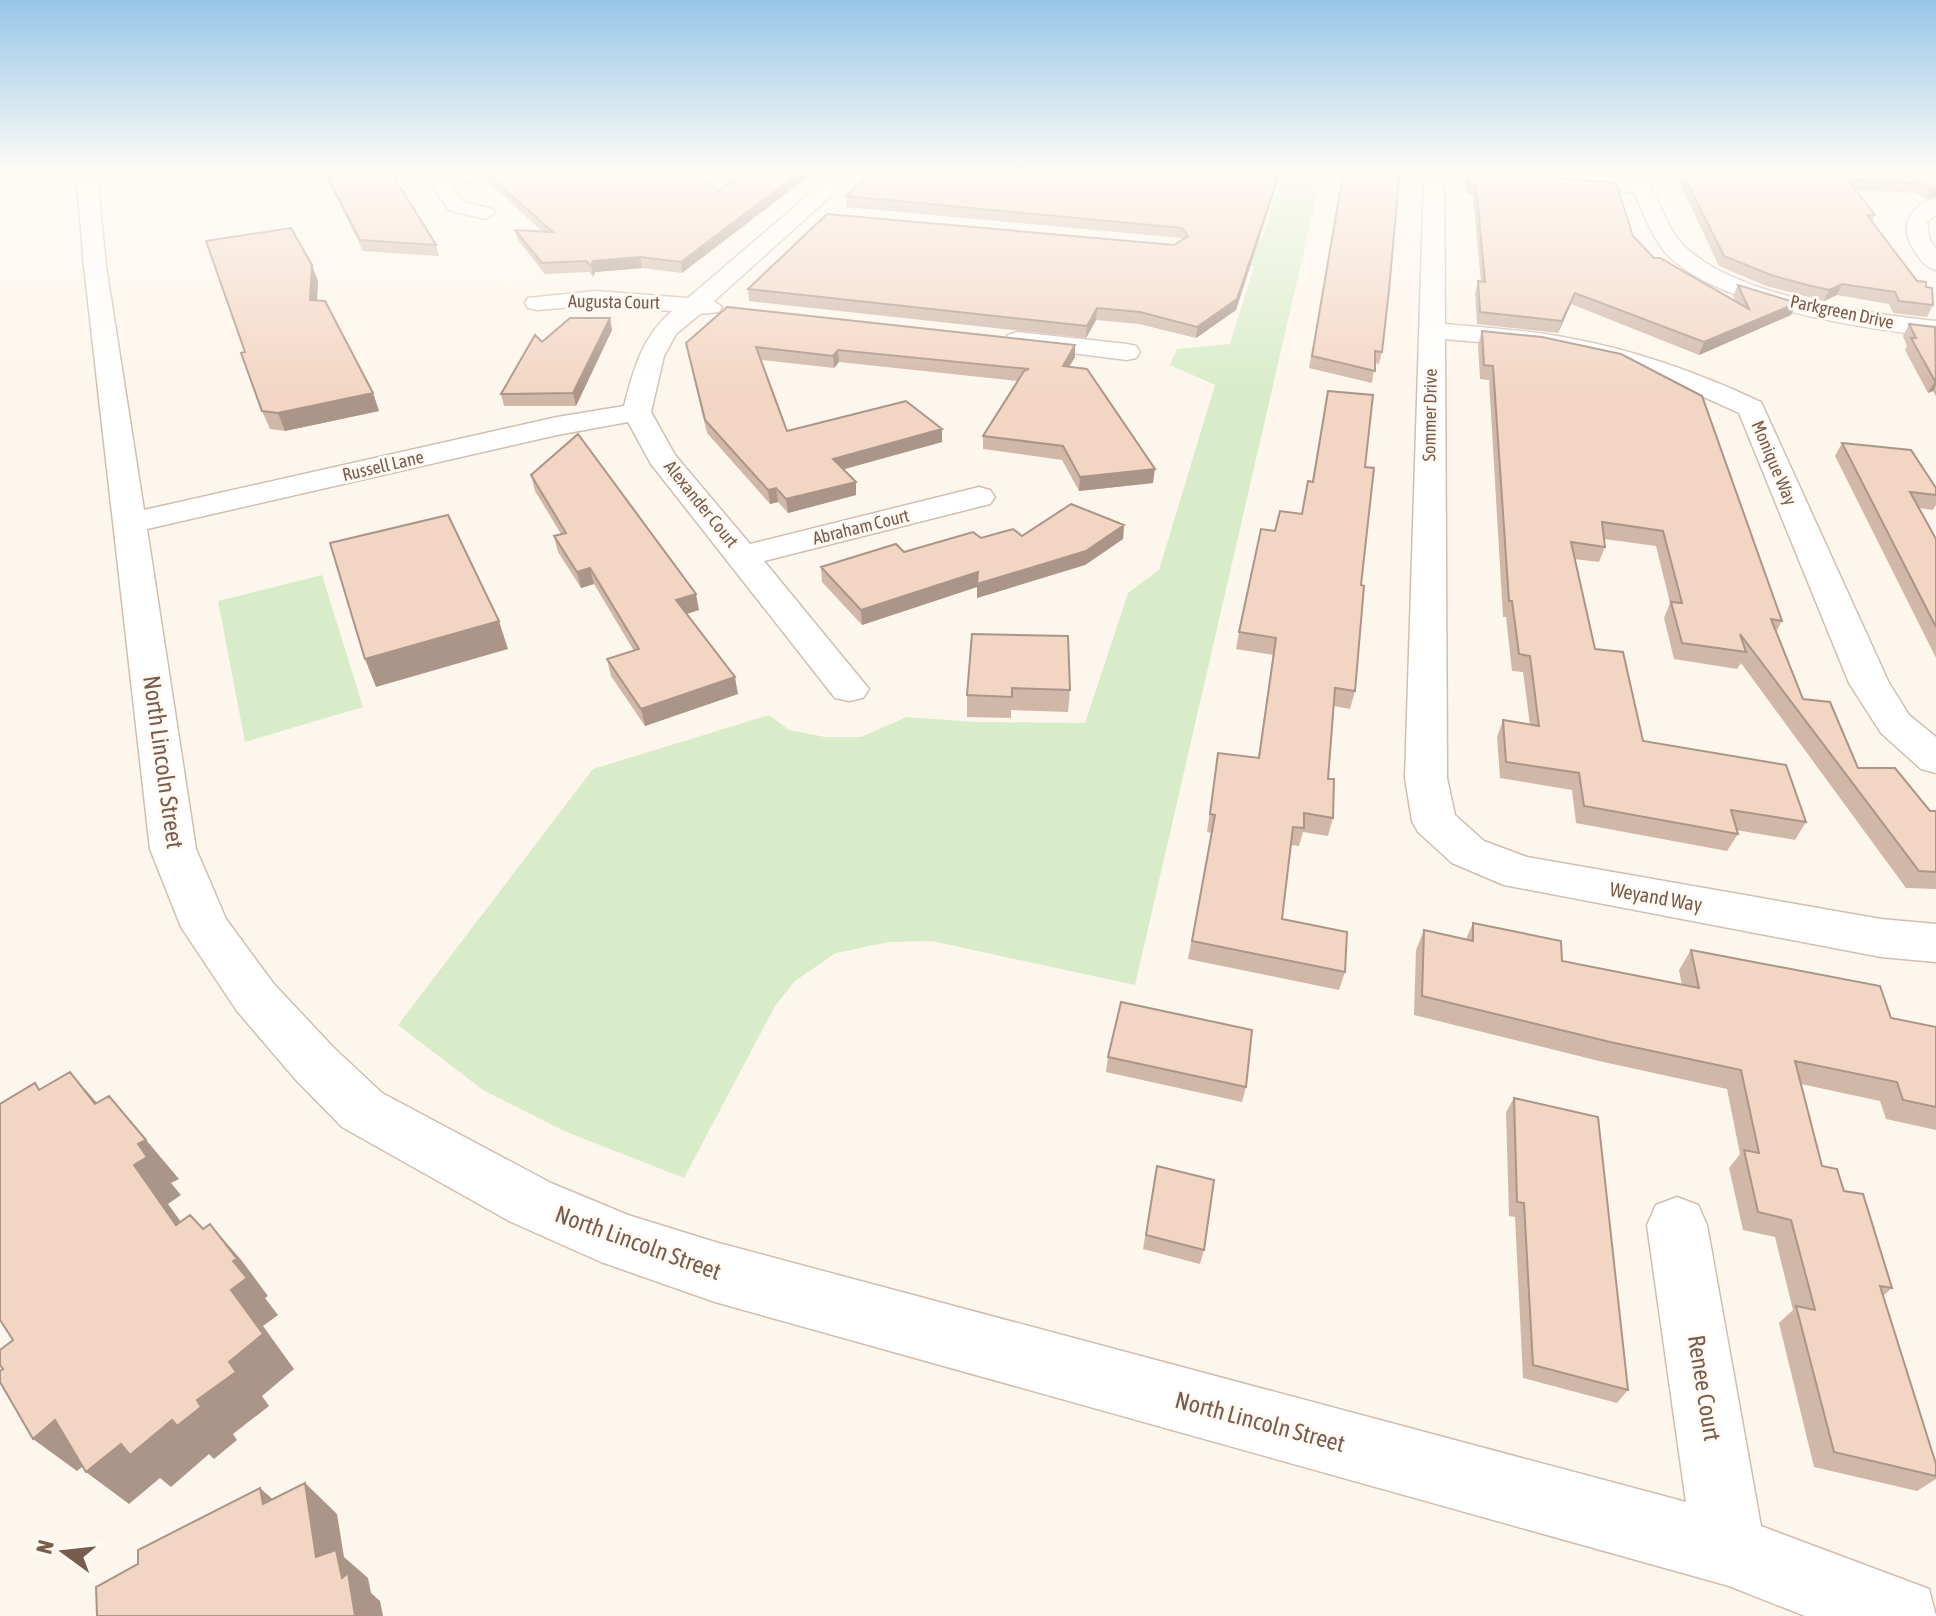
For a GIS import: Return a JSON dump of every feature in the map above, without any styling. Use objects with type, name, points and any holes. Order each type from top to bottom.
[{"type":"street","name":"North Lincoln Street","points":[[93,243],[173,849],[205,927],[255,997],[315,1064],[362,1110],[530,1202],[623,1242],[715,1272],[1729,1550],[1902,1616]]},
{"type":"street","points":[[637,412],[651,356],[666,330],[765,243]]},
{"type":"street","name":"Sommer Drive","points":[[1426,778],[1433,243]]},
{"type":"street","name":"Parkgreen Drive","points":[[1671,243],[1677,252],[1706,270],[1746,288],[1839,314],[1936,329]]},
{"type":"street","points":[[1921,243],[1936,263]]},
{"type":"street","name":"Augusta Court","points":[[537,303],[595,298],[738,310]]},
{"type":"street","name":"Monique Way","points":[[1432,330],[1563,344],[1606,353],[1658,368],[1751,408],[1869,683],[1895,724],[1936,759]]},
{"type":"street","points":[[987,337],[1127,352]]},
{"type":"street","name":"Russell Lane","points":[[130,523],[557,426],[637,412]]},
{"type":"street","name":"Alexander Court","points":[[637,412],[662,458],[849,689]]},
{"type":"street","name":"Abraham Court","points":[[743,556],[979,497]]},
{"type":"street","name":"Weyand Way","points":[[1426,778],[1434,821],[1468,852],[1520,873],[1881,938],[1936,943]]},
{"type":"street","name":"Renee Court","points":[[1677,1225],[1729,1550]]},
{"type":"green space","points":[[1213,243],[1306,243],[1135,985],[932,941],[889,942],[836,953],[795,981],[775,1006],[684,1178],[564,1131],[483,1090],[398,1025],[593,769],[769,715],[789,730],[825,737],[861,737],[907,717],[975,722],[1085,723],[1128,593],[1159,570],[1215,385],[1170,365],[1177,349],[1230,344],[1254,266],[1209,254]]},
{"type":"green space","points":[[322,575],[363,707],[245,742],[218,601]]},
{"type":"building","points":[[207,243],[300,243],[312,265],[310,300],[325,301],[373,393],[278,413],[262,411],[241,353],[245,352]]},
{"type":"building","points":[[526,243],[706,243],[681,262],[640,257],[593,261],[591,266],[586,261],[542,263]]},
{"type":"building","points":[[796,243],[1256,243],[1237,299],[1197,327],[1140,312],[1097,308],[1087,326],[748,289]]},
{"type":"building","points":[[1331,243],[1393,243],[1382,352],[1375,351],[1375,371],[1312,356]]},
{"type":"building","points":[[1481,243],[1640,243],[1654,258],[1660,258],[1749,309],[1738,285],[1797,303],[1704,342],[1575,293],[1562,321],[1480,312],[1478,281],[1485,282]]},
{"type":"building","points":[[1718,243],[1889,243],[1917,281],[1926,282],[1926,287],[1932,288],[1933,305],[1899,301],[1895,292],[1842,284],[1829,290],[1807,285],[1771,275],[1724,256]]},
{"type":"building","points":[[727,307],[1075,345],[1063,366],[1087,369],[1155,469],[1080,477],[1063,446],[983,436],[1024,371],[1029,369],[838,350],[833,356],[756,347],[787,431],[906,401],[942,429],[833,459],[856,482],[786,499],[776,488],[768,490],[705,420],[686,343]]},
{"type":"building","points":[[570,318],[610,318],[573,393],[501,394],[535,335],[542,342]]},
{"type":"building","points":[[1909,324],[1935,327],[1935,381],[1911,338],[1916,338]]},
{"type":"building","points":[[1482,331],[1542,337],[1621,354],[1702,396],[1782,621],[1771,619],[1803,699],[1830,702],[1858,768],[1895,768],[1930,811],[1936,811],[1936,872],[1919,871],[1740,634],[1746,652],[1682,643],[1671,602],[1682,603],[1663,531],[1602,522],[1605,547],[1571,542],[1595,649],[1623,652],[1643,741],[1786,765],[1806,822],[1731,810],[1738,834],[1584,806],[1579,773],[1506,762],[1503,720],[1539,726],[1530,656],[1519,654],[1512,601],[1509,601],[1493,366],[1484,365]]},
{"type":"building","points":[[1328,391],[1373,395],[1365,467],[1374,468],[1361,585],[1364,586],[1355,691],[1335,688],[1328,779],[1334,779],[1333,818],[1304,813],[1304,828],[1293,827],[1282,919],[1347,932],[1345,972],[1192,941],[1215,815],[1210,814],[1218,753],[1259,758],[1276,638],[1239,632],[1261,529],[1275,531],[1280,511],[1302,514],[1308,481],[1313,482]]},
{"type":"building","points":[[578,434],[696,594],[676,600],[735,677],[641,709],[607,659],[639,649],[590,568],[577,572],[554,536],[566,533],[531,475]]},
{"type":"building","points":[[1842,443],[1911,450],[1936,488],[1936,495],[1910,492],[1936,539],[1936,627]]},
{"type":"building","points":[[1071,504],[1124,525],[1086,551],[977,584],[978,572],[861,610],[821,567],[896,544],[904,552],[973,532],[981,538],[1013,529],[1022,536]]},
{"type":"building","points":[[448,515],[499,621],[365,659],[330,543]]},
{"type":"building","points":[[972,634],[1068,636],[1070,690],[1012,688],[1012,697],[967,695]]},
{"type":"building","points":[[1473,923],[1561,941],[1562,961],[1699,988],[1691,950],[1880,986],[1891,1018],[1936,1027],[1936,1107],[1903,1100],[1897,1082],[1795,1061],[1822,1166],[1837,1169],[1844,1191],[1863,1194],[1892,1288],[1880,1286],[1936,1464],[1936,1476],[1834,1452],[1796,1306],[1815,1310],[1791,1220],[1758,1212],[1744,1150],[1759,1153],[1741,1070],[1422,996],[1424,930],[1473,941]]},
{"type":"building","points":[[1121,1002],[1252,1030],[1246,1087],[1108,1057]]},
{"type":"building","points":[[70,1072],[95,1104],[109,1096],[146,1140],[138,1144],[147,1157],[134,1165],[176,1225],[190,1215],[203,1229],[210,1224],[237,1259],[233,1261],[247,1278],[231,1290],[263,1334],[229,1362],[236,1372],[197,1400],[201,1407],[177,1426],[172,1420],[130,1455],[121,1444],[86,1472],[55,1420],[33,1439],[0,1382],[0,1371],[3,1369],[0,1350],[13,1340],[0,1320],[0,1104],[35,1083],[39,1090]]},
{"type":"building","points":[[1514,1098],[1598,1117],[1628,1390],[1533,1365],[1524,1203],[1517,1202]]},
{"type":"building","points":[[1157,1166],[1214,1180],[1204,1250],[1146,1235]]},
{"type":"building","points":[[305,1483],[316,1557],[336,1550],[342,1578],[348,1573],[355,1616],[97,1616],[96,1587],[138,1564],[138,1550],[260,1488],[263,1504]]}]
